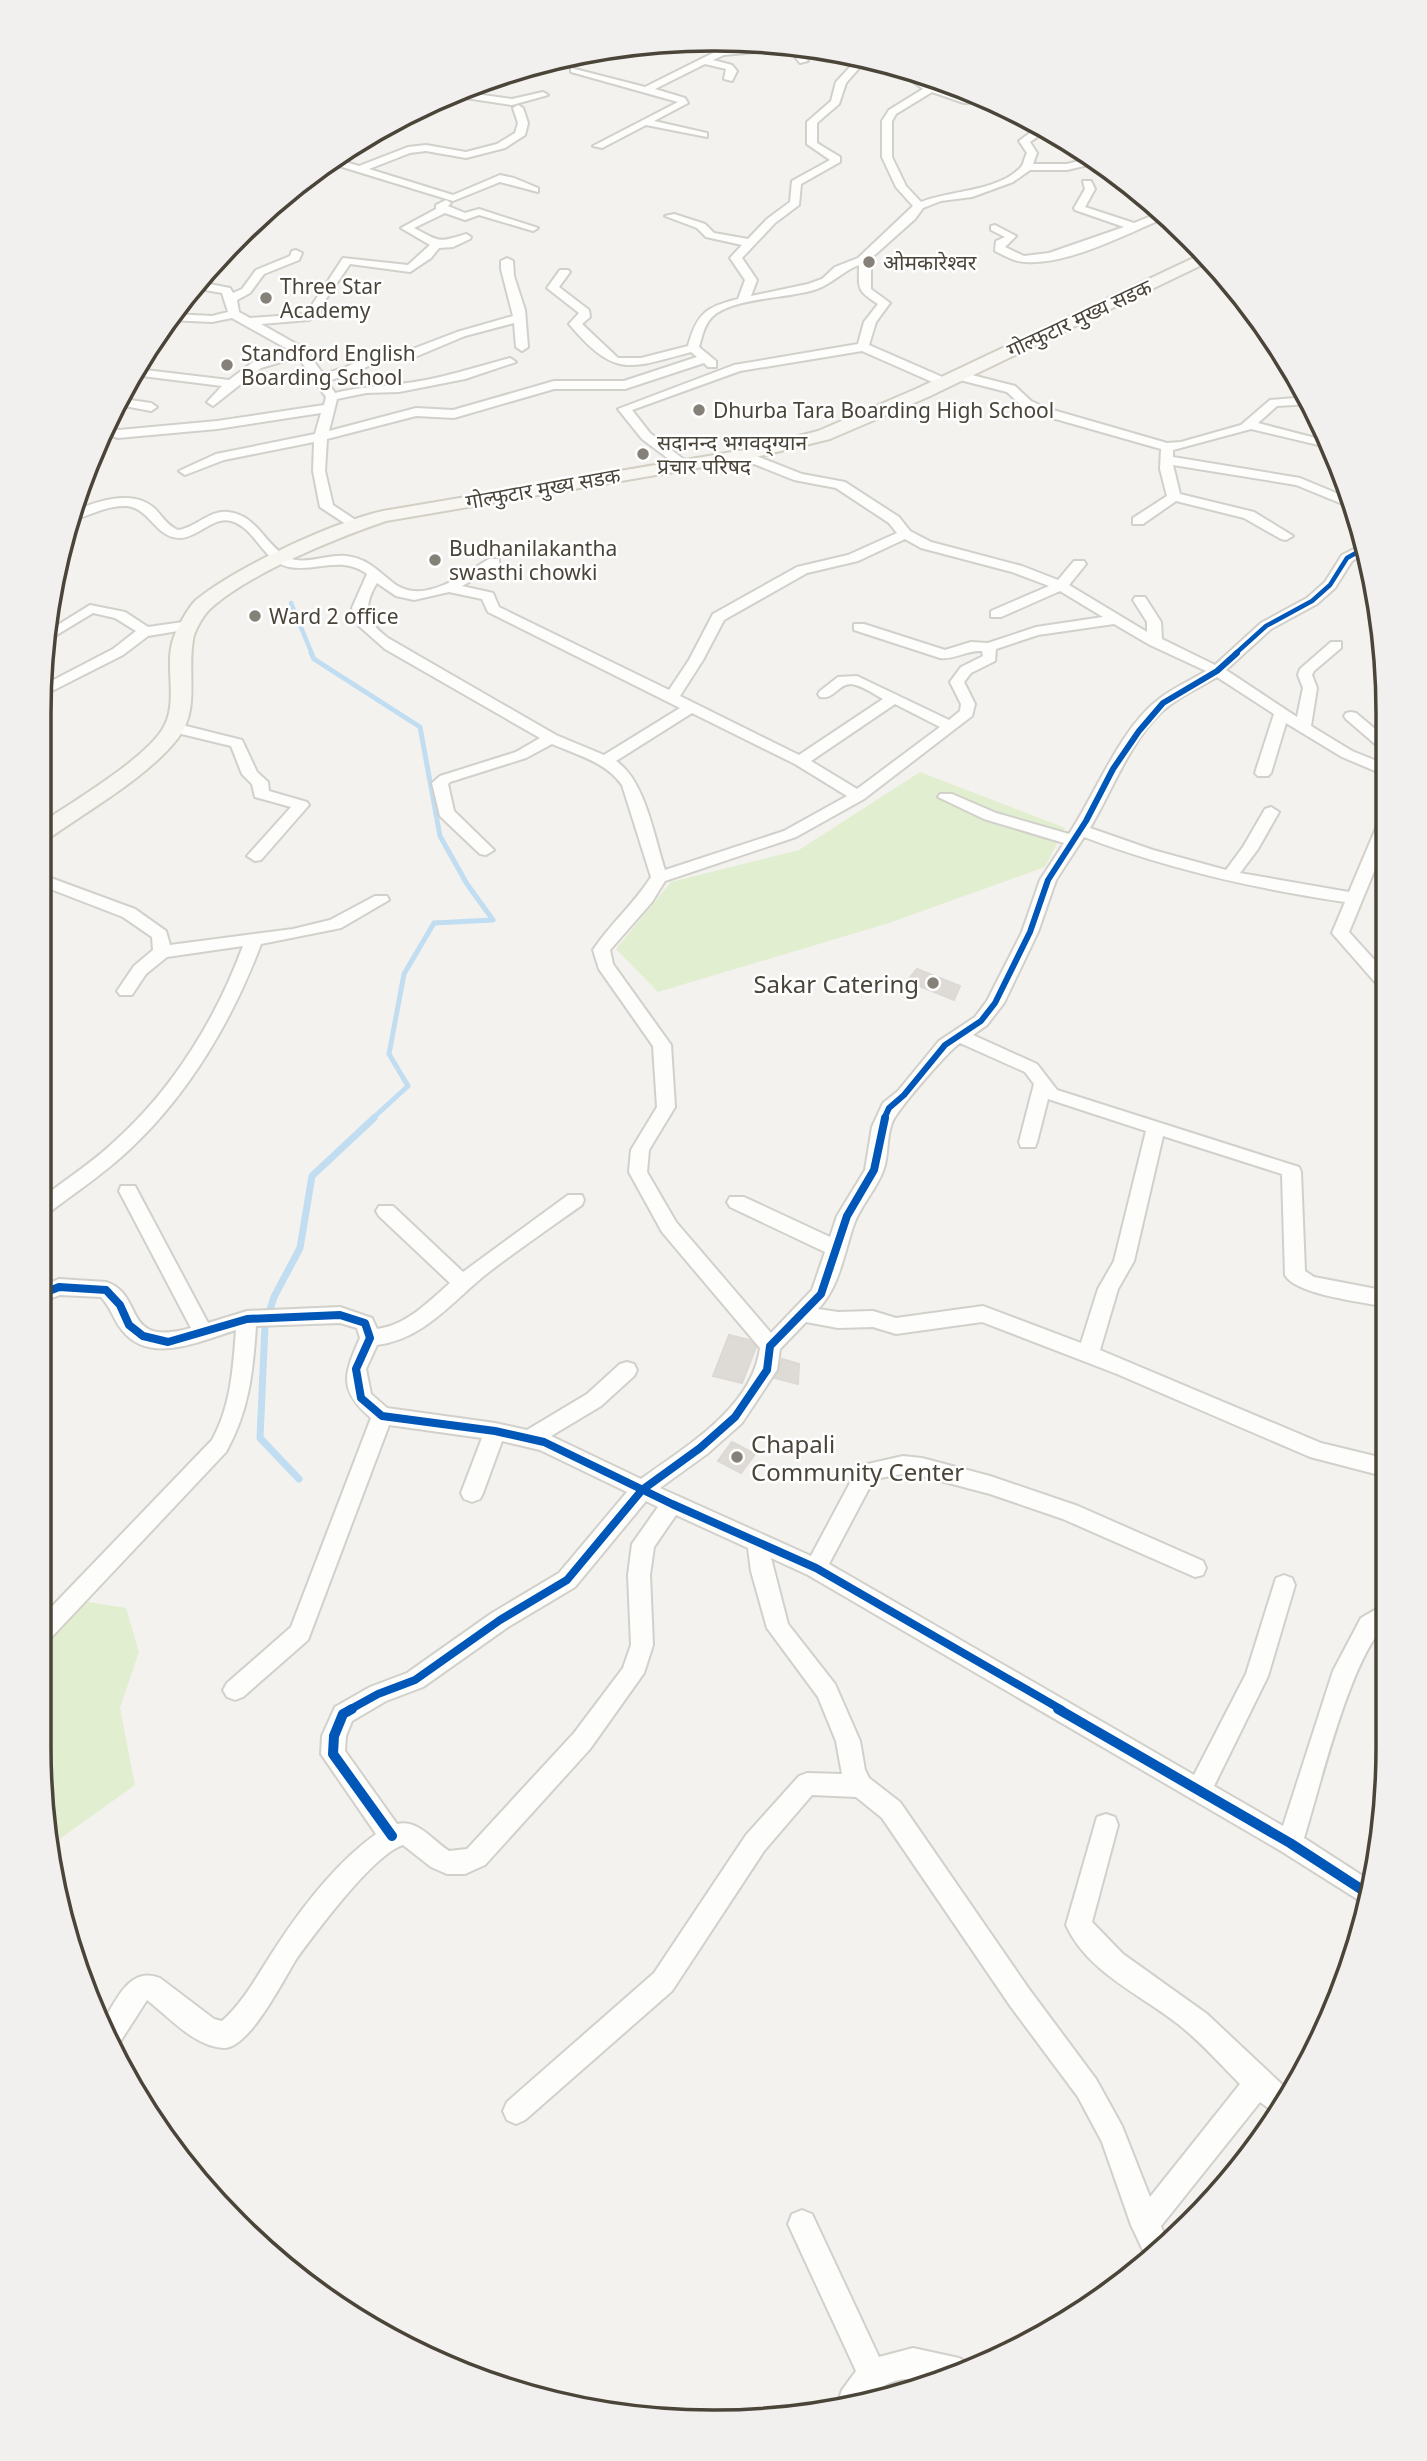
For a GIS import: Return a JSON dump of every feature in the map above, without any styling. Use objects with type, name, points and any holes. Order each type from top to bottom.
[{"type":"main road","name":"गोल्फुटार मुख्य सडक","points":[[174,728],[180,716],[183,638],[201,606],[243,578],[355,526],[383,516],[744,455],[824,435],[950,379],[1197,262]]},
{"type":"main road","points":[[51,826],[145,760],[174,728]]},
{"type":"street","points":[[646,90],[726,51]]},
{"type":"street","points":[[799,56],[803,61]]},
{"type":"street","points":[[705,61],[729,67],[732,71],[729,79]]},
{"type":"street","points":[[743,301],[751,280],[736,258],[771,221],[795,203],[796,183],[835,162],[836,159],[812,144],[812,122],[836,102],[841,82],[856,66]]},
{"type":"street","points":[[574,70],[682,100],[683,103],[598,146]]},
{"type":"street","points":[[926,86],[964,100]]},
{"type":"street","points":[[919,206],[901,187],[887,157],[887,121],[892,112],[930,89],[926,86]]},
{"type":"street","points":[[473,96],[512,102],[543,95]]},
{"type":"street","points":[[358,170],[408,150],[426,148],[466,155],[501,146],[520,135],[523,123],[518,108]]},
{"type":"street","points":[[644,122],[703,135]]},
{"type":"street","points":[[1028,167],[1028,159],[1032,153],[1024,141],[1034,134]]},
{"type":"street","points":[[693,348],[700,321],[706,313],[743,301],[811,288],[826,281],[839,268],[862,260],[911,217],[919,206],[939,198],[968,195],[1009,180],[1028,167],[1067,167],[1084,163]]},
{"type":"street","points":[[342,164],[453,198],[463,197],[505,178],[534,190]]},
{"type":"street","points":[[1087,183],[1090,189],[1079,208],[1134,227]]},
{"type":"street","points":[[453,198],[440,207],[465,217],[479,212],[533,228]]},
{"type":"street","points":[[444,209],[406,228],[448,246]]},
{"type":"street","points":[[670,216],[701,226],[710,235],[732,242],[751,243]]},
{"type":"street","points":[[995,228],[1011,236],[1000,243],[999,248],[1027,259],[1041,258],[1090,244],[1154,218]]},
{"type":"street","points":[[249,322],[309,317],[315,313],[315,306],[347,260],[410,269],[427,256],[466,237]]},
{"type":"street","points":[[231,298],[246,291],[260,272],[295,258],[296,253]]},
{"type":"street","points":[[862,260],[865,266],[863,285],[866,291],[884,303],[870,322],[863,347]]},
{"type":"street","points":[[507,261],[505,274],[520,306],[523,347]]},
{"type":"street","points":[[564,272],[553,288],[585,312],[584,317],[575,324],[615,361],[641,362],[693,348]]},
{"type":"street","points":[[207,287],[226,290],[231,298],[234,314]]},
{"type":"street","points":[[182,318],[212,319],[234,314],[301,352],[320,379],[331,402],[321,437],[319,471],[327,507],[355,526]]},
{"type":"street","points":[[320,379],[348,371],[385,353],[411,354],[461,334],[519,318]]},
{"type":"street","points":[[681,465],[646,436],[624,409],[723,373],[863,347],[950,379],[1011,389],[1027,404],[1042,411],[1167,454],[1300,482],[1341,499]]},
{"type":"street","points":[[693,348],[723,373]]},
{"type":"street","points":[[213,402],[231,384],[257,365],[301,352]]},
{"type":"street","points":[[185,471],[221,457],[321,437],[416,412],[454,414],[554,385],[625,385],[706,358]]},
{"type":"street","points":[[113,432],[216,425],[331,402],[366,389],[400,388],[466,375],[510,362]]},
{"type":"street","points":[[145,373],[231,384]]},
{"type":"street","points":[[1167,454],[1182,446],[1251,425],[1273,404],[1298,402]]},
{"type":"street","points":[[128,403],[151,407]]},
{"type":"street","points":[[1251,425],[1318,442]]},
{"type":"street","points":[[1167,454],[1174,497]]},
{"type":"street","points":[[744,455],[799,477],[840,485],[894,520],[905,534],[926,545],[1017,569],[1060,586],[1156,642],[1217,671],[1263,699],[1303,729],[1347,754],[1376,766]]},
{"type":"street","points":[[1138,521],[1174,497],[1249,515],[1286,536]]},
{"type":"street","points":[[82,512],[102,505],[122,503],[143,506],[170,532],[183,534],[197,529],[210,519],[226,516],[240,519],[282,560],[309,563],[348,560],[368,567],[397,594],[426,596],[449,588],[494,562]]},
{"type":"street","points":[[671,698],[696,660],[718,617],[802,570],[853,558],[905,534]]},
{"type":"street","points":[[392,1836],[333,1754],[334,1736],[342,1714],[378,1694],[415,1679],[500,1620],[567,1580],[642,1490],[700,1448],[735,1417],[767,1370],[770,1346],[821,1294],[847,1216],[874,1170],[881,1127],[889,1108],[904,1095],[945,1045],[981,1021],[995,1003],[1030,932],[1048,880],[1077,836],[1113,769],[1139,731],[1163,703],[1217,671],[1246,648],[1266,626],[1312,601],[1331,585],[1347,558],[1357,553]]},
{"type":"street","points":[[996,614],[1060,586],[1079,564]]},
{"type":"street","points":[[374,574],[359,606],[362,624],[397,651],[551,738],[619,769],[630,785],[659,877]]},
{"type":"street","points":[[449,588],[488,596],[493,609],[800,761],[858,796]]},
{"type":"street","points":[[1140,600],[1154,622],[1156,642]]},
{"type":"street","points":[[56,631],[90,608],[139,624],[144,632]]},
{"type":"street","points":[[859,628],[945,655],[980,645],[989,648],[1035,631],[1116,619]]},
{"type":"street","points":[[52,687],[118,652],[144,632],[190,625]]},
{"type":"street","points":[[1303,729],[1310,688],[1305,675],[1307,669],[1336,645]]},
{"type":"street","points":[[770,1346],[669,1227],[638,1172],[640,1150],[666,1107],[662,1045],[605,965],[601,950],[646,898],[659,877],[790,834],[858,796],[967,713],[968,704],[957,682],[966,670],[990,658],[989,648]]},
{"type":"street","points":[[825,694],[843,680],[864,683],[950,726]]},
{"type":"street","points":[[800,761],[893,699]]},
{"type":"street","points":[[605,761],[690,708]]},
{"type":"street","points":[[1263,773],[1281,714]]},
{"type":"street","points":[[1351,716],[1376,738]]},
{"type":"street","points":[[174,728],[237,743],[250,774],[260,782],[261,794],[301,805],[256,856]]},
{"type":"street","points":[[486,850],[446,813],[440,783],[521,755],[551,738]]},
{"type":"street","points":[[946,797],[990,816],[1268,886],[1352,898]]},
{"type":"street","points":[[1230,875],[1250,849],[1271,812]]},
{"type":"street","points":[[1376,850],[1340,929],[1341,938],[1376,974]]},
{"type":"street","points":[[51,883],[129,913],[160,935],[162,952]]},
{"type":"street","points":[[126,991],[140,970],[162,952],[335,924],[381,900]]},
{"type":"street","points":[[51,1201],[125,1143],[175,1086],[225,1010],[246,966],[255,938]]},
{"type":"street","points":[[958,1035],[1031,1068],[1051,1094],[1289,1169],[1292,1172],[1295,1275],[1309,1283],[1376,1297]]},
{"type":"street","points":[[1028,1142],[1043,1082]]},
{"type":"street","points":[[1088,1354],[1108,1289],[1124,1261],[1156,1127]]},
{"type":"street","points":[[128,1191],[203,1332]]},
{"type":"street","points":[[370,1338],[393,1335],[418,1323],[462,1283],[575,1200]]},
{"type":"street","points":[[737,1202],[837,1249]]},
{"type":"street","points":[[386,1211],[462,1283]]},
{"type":"street","points":[[51,1290],[59,1287],[106,1290],[120,1305],[129,1325],[144,1336],[168,1342],[247,1319],[340,1315],[365,1323],[370,1338],[356,1369],[361,1398],[382,1416],[495,1432],[544,1442],[672,1504],[816,1568],[1290,1843],[1361,1889]]},
{"type":"street","points":[[801,1314],[838,1320],[873,1320],[896,1326],[983,1314],[1088,1354],[1317,1451],[1376,1465]]},
{"type":"street","points":[[51,1622],[219,1446],[232,1425],[240,1400],[247,1319]]},
{"type":"street","points":[[529,1438],[594,1400],[627,1370]]},
{"type":"street","points":[[235,1689],[300,1633],[382,1416]]},
{"type":"street","points":[[472,1493],[495,1432]]},
{"type":"street","points":[[816,1568],[867,1472],[903,1465],[922,1467],[990,1485],[1070,1512],[1195,1569]]},
{"type":"street","points":[[114,2029],[136,1993],[142,1988],[151,1987],[208,2031],[226,2035],[242,2023],[287,1951],[322,1908],[377,1848],[392,1836],[407,1833],[449,1865],[462,1865],[476,1857],[582,1741],[633,1673],[642,1645],[639,1575],[643,1544],[672,1504]]},
{"type":"street","points":[[758,1543],[762,1571],[778,1628],[827,1691],[848,1741],[853,1772],[861,1786],[891,1810],[1020,1998],[1087,2088],[1113,2135],[1144,2225],[1153,2243]]},
{"type":"street","points":[[1199,1790],[1257,1676],[1284,1585]]},
{"type":"street","points":[[1290,1843],[1344,1671],[1368,1625],[1376,1620]]},
{"type":"street","points":[[516,2111],[663,1982],[755,1843],[807,1784],[861,1786]]},
{"type":"street","points":[[1107,1825],[1079,1925],[1092,1946],[1125,1973],[1187,2015],[1257,2084],[1276,2098]]},
{"type":"street","points":[[1144,2225],[1257,2084]]},
{"type":"street","points":[[802,2224],[872,2374]]},
{"type":"street","points":[[856,2395],[872,2374],[913,2362],[944,2369]]},
{"type":"green space","points":[[920,772],[1065,828],[1045,867],[889,923],[658,992],[616,949],[671,882],[799,850]]},
{"type":"green space","points":[[69,1599],[126,1608],[139,1652],[120,1708],[135,1785],[57,1841],[52,1791],[51,1608]]},
{"type":"building","name":"Sakar Catering","points":[[917,969],[960,986],[954,1000],[907,981]]},
{"type":"building","points":[[729,1335],[749,1340],[756,1347],[742,1383],[713,1376]]},
{"type":"building","points":[[782,1359],[799,1364],[798,1384],[775,1378]]},
{"type":"building","name":"Chapali Community Center","points":[[732,1442],[755,1454],[741,1473],[718,1461]]},
{"type":"waterway","points":[[291,603],[312,654]]},
{"type":"waterway","points":[[311,653],[314,659],[420,727],[440,836],[467,884],[493,920],[434,923],[404,974],[389,1054],[408,1086],[372,1119]]},
{"type":"waterway","points":[[269,1313],[274,1297],[300,1248],[312,1176],[374,1118]]},
{"type":"waterway","points":[[265,1326],[260,1438],[299,1479]]},
{"type":"cycle path","points":[[392,1836],[333,1754],[334,1736],[343,1714],[378,1694],[415,1680],[500,1620],[567,1580],[642,1490],[700,1448],[735,1417],[767,1370],[770,1346],[821,1294],[847,1216],[874,1170],[881,1127],[889,1108],[904,1095],[945,1045],[981,1021],[995,1003],[1030,932],[1048,880],[1086,821],[1113,769],[1139,731],[1163,703],[1217,671],[1266,626],[1312,601],[1330,585],[1347,558],[1357,553]]},
{"type":"cycle path","points":[[51,1290],[59,1287],[106,1290],[120,1305],[129,1325],[143,1336],[168,1342],[247,1319],[340,1315],[365,1323],[370,1338],[356,1369],[361,1398],[382,1416],[495,1431],[544,1442],[672,1504],[816,1568],[1290,1843],[1361,1889]]},
{"type":"place","name":"ओमकारेश्वर","points":[[869,262]]},
{"type":"place","name":"Three Star Academy","points":[[266,298]]},
{"type":"place","name":"Standford English Boarding School","points":[[227,365]]},
{"type":"place","name":"Dhurba Tara Boarding High School","points":[[699,410]]},
{"type":"place","name":"सदानन्द भगवद्ग्यान प्रचार परिषद","points":[[643,454]]},
{"type":"place","name":"Budhanilakantha swasthi chowki","points":[[435,560]]},
{"type":"place","name":"Ward 2 office","points":[[255,616]]},
{"type":"place","name":"Sakar Catering","points":[[933,983]]},
{"type":"place","name":"Chapali Community Center","points":[[737,1457]]}]
